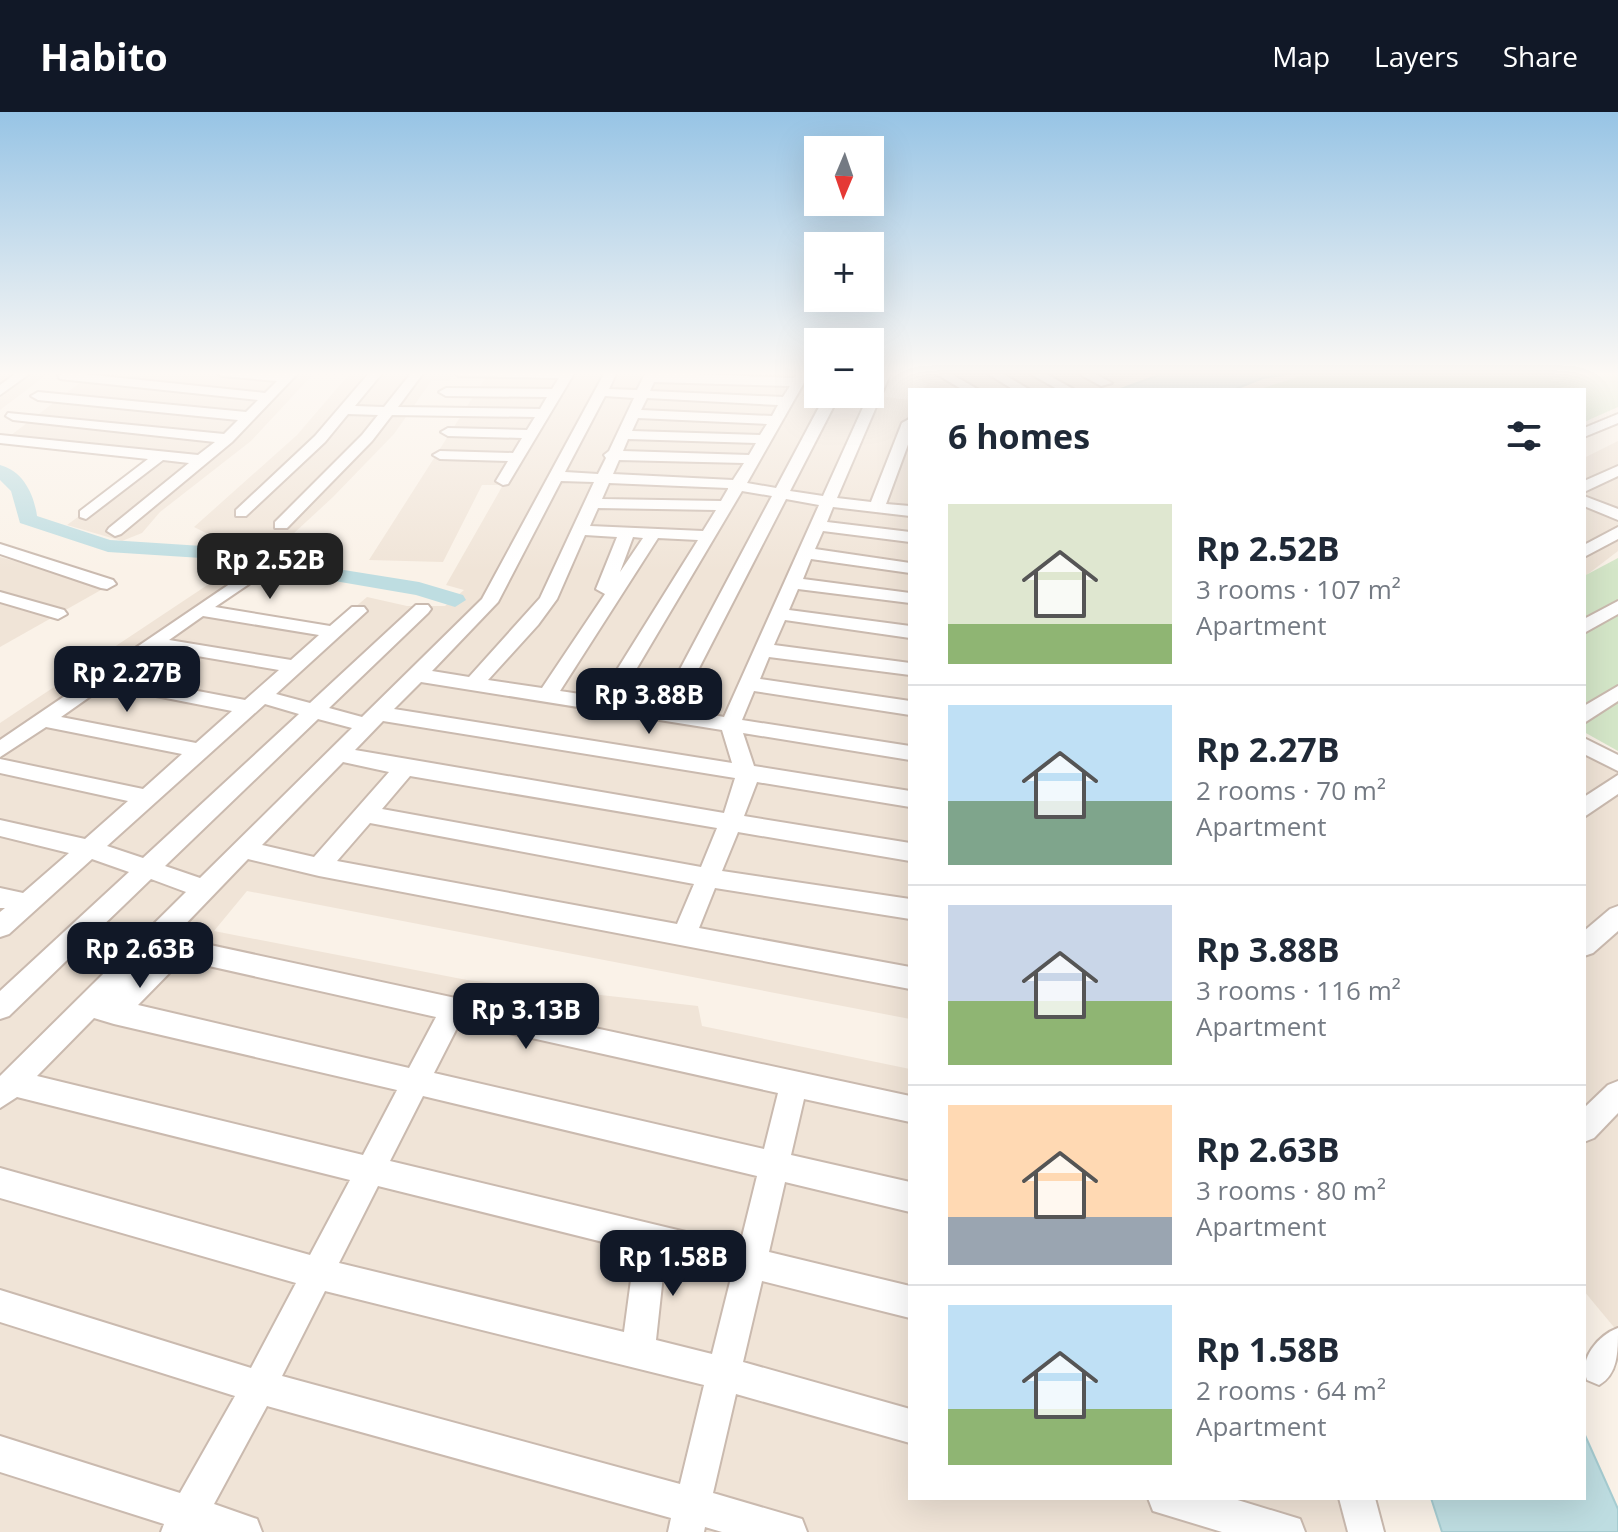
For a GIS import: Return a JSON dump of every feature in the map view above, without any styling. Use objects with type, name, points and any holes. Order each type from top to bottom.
[{"type":"street","points":[[220,438],[227,439]]},
{"type":"street","points":[[241,513],[321,438]]},
{"type":"street","points":[[281,525],[364,438]]},
{"type":"street","points":[[503,481],[527,438]]},
{"type":"street","points":[[6,1089],[102,1009],[166,945],[206,889],[489,602],[575,438]]},
{"type":"street","points":[[474,683],[539,613],[580,530],[619,438]]},
{"type":"street","points":[[606,704],[764,439],[738,438]]},
{"type":"street","points":[[666,713],[809,438]]},
{"type":"street","points":[[684,936],[746,785],[746,773],[730,725],[856,438]]},
{"type":"street","points":[[877,507],[903,438]]},
{"type":"street","points":[[0,439],[202,460]]},
{"type":"street","points":[[115,531],[227,439]]},
{"type":"street","points":[[440,455],[516,457]]},
{"type":"street","points":[[611,455],[752,459]]},
{"type":"street","points":[[86,514],[160,456]]},
{"type":"street","points":[[1586,486],[1618,470]]},
{"type":"street","points":[[556,476],[736,486],[829,502],[908,511]]},
{"type":"street","points":[[1586,502],[1618,515]]},
{"type":"street","points":[[592,503],[726,506]]},
{"type":"street","points":[[819,526],[908,537]]},
{"type":"street","points":[[580,530],[708,536]]},
{"type":"street","points":[[605,589],[627,532]]},
{"type":"street","points":[[1586,551],[1618,532]]},
{"type":"street","points":[[548,694],[654,533]]},
{"type":"street","points":[[0,549],[107,584]]},
{"type":"street","points":[[807,553],[908,568]]},
{"type":"street","points":[[0,750],[243,580]]},
{"type":"street","points":[[794,583],[908,598]]},
{"type":"street","points":[[0,597],[58,614]]},
{"type":"street","points":[[1586,626],[1618,606]]},
{"type":"street","points":[[0,1008],[422,609]]},
{"type":"street","points":[[199,610],[333,632]]},
{"type":"street","points":[[0,927],[358,611]]},
{"type":"street","points":[[780,614],[908,632]]},
{"type":"street","points":[[153,643],[295,667]]},
{"type":"street","points":[[764,650],[908,669]]},
{"type":"street","points":[[418,675],[908,753]]},
{"type":"street","points":[[102,679],[908,799]]},
{"type":"street","points":[[748,684],[908,708]]},
{"type":"street","points":[[1587,710],[1618,692]]},
{"type":"street","points":[[44,720],[201,751]]},
{"type":"street","points":[[1586,746],[1618,764]]},
{"type":"street","points":[[341,754],[405,768],[908,852]]},
{"type":"street","points":[[0,766],[149,798]]},
{"type":"street","points":[[319,867],[405,768]]},
{"type":"street","points":[[1586,807],[1618,783]]},
{"type":"street","points":[[366,814],[709,878],[908,909]]},
{"type":"street","points":[[0,828],[90,849],[206,889]]},
{"type":"street","points":[[245,850],[319,867],[908,978]]},
{"type":"street","points":[[0,898],[27,903]]},
{"type":"street","points":[[1586,944],[1618,916]]},
{"type":"street","points":[[166,945],[908,1109]]},
{"type":"street","points":[[102,1009],[908,1197]]},
{"type":"street","points":[[184,1523],[259,1387],[453,1010]]},
{"type":"street","points":[[689,1518],[794,1083]]},
{"type":"street","points":[[6,1089],[369,1170],[908,1301]]},
{"type":"street","points":[[1586,1126],[1618,1094]]},
{"type":"street","points":[[0,1183],[317,1273],[726,1374],[908,1425]]},
{"type":"street","points":[[638,1353],[652,1237]]},
{"type":"street","points":[[0,1306],[689,1518],[789,1532]]},
{"type":"street","points":[[0,1454],[184,1523],[244,1532]]},
{"type":"street","points":[[1173,1500],[1287,1532]]},
{"type":"street","points":[[1358,1500],[1366,1532]]},
{"type":"shaded area","points":[[254,438],[160,512],[142,533],[122,541],[67,525],[158,458],[6,439]]},
{"type":"shaded area","points":[[293,438],[390,438],[293,534],[208,534],[194,527]]},
{"type":"shaded area","points":[[447,438],[908,438],[908,1019],[247,891],[214,931],[467,980],[698,1006],[702,1026],[908,1069],[908,1500],[1343,1500],[1357,1532],[0,1532],[0,723],[242,562],[256,572],[207,611],[328,630],[367,597],[407,606],[445,606],[464,590],[446,585],[503,485],[482,485],[443,562],[369,560]]},
{"type":"shaded area","points":[[1618,441],[1618,551],[1586,575],[1586,457]]},
{"type":"shaded area","points":[[0,557],[108,586],[0,647]]},
{"type":"shaded area","points":[[1586,750],[1618,769],[1618,1332],[1586,1293]]},
{"type":"green space","points":[[1618,558],[1618,751],[1586,733],[1586,575]]},
{"type":"water","points":[[1586,1437],[1618,1509],[1618,1532],[1442,1532],[1432,1500],[1586,1500]]},
{"type":"waterway","points":[[0,471],[21,491],[27,519],[108,546],[264,556],[323,573],[419,589],[455,600]]}]
